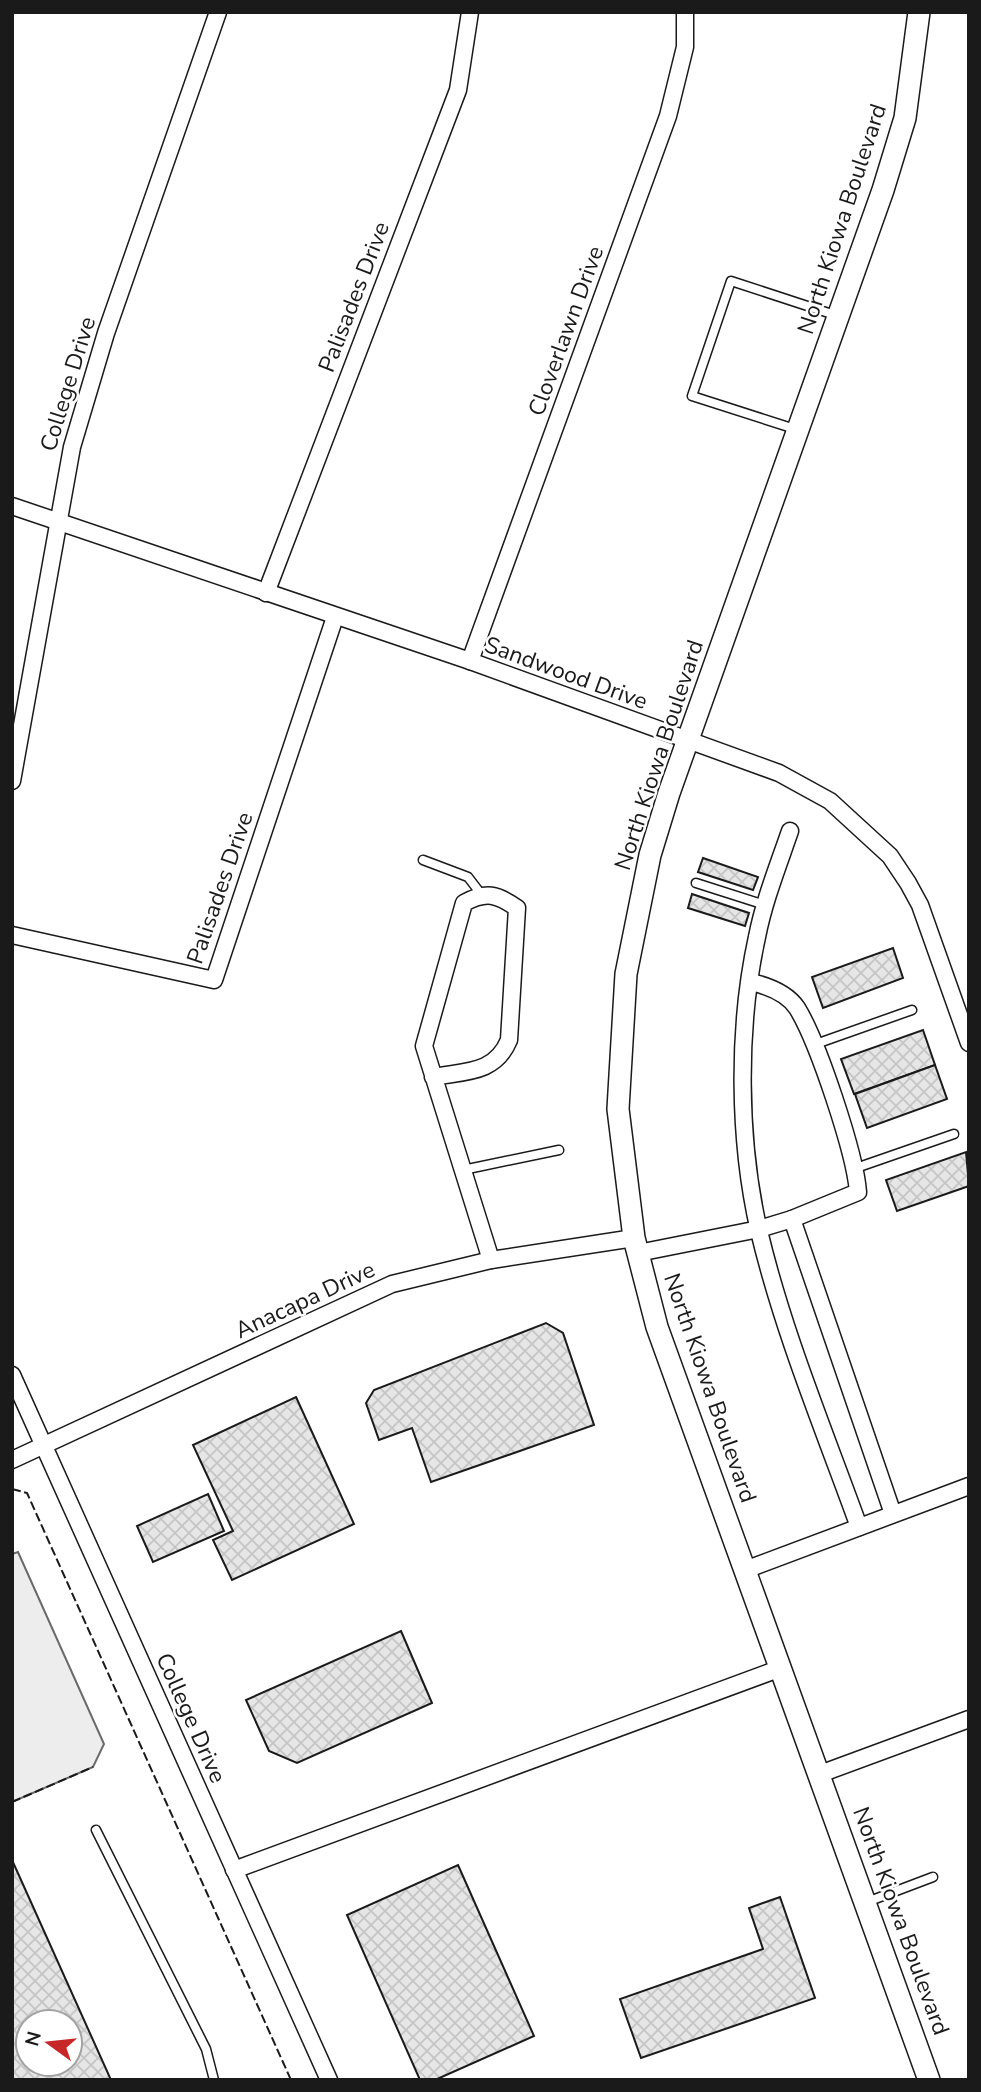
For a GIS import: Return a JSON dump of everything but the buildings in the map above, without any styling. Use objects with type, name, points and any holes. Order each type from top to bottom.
[{"type":"street","name":"College Drive","points":[[12,781],[65,478],[86,395],[218,12]]},
{"type":"street","name":"Palisades Drive","points":[[266,593],[458,90],[470,12]]},
{"type":"street","name":"Cloverlawn Drive","points":[[470,661],[668,116],[685,47],[685,12]]},
{"type":"street","name":"North Kiowa Boulevard","points":[[919,12],[905,118],[840,317],[687,741],[650,855],[626,974],[618,1109],[636,1245],[657,1326],[929,2080]]},
{"type":"street","name":"Sandwood Drive","points":[[12,506],[470,661],[779,773],[830,801],[890,856],[920,905],[969,1043]]},
{"type":"street","name":"Palisades Drive","points":[[12,935],[214,980],[335,617]]},
{"type":"street","points":[[790,831],[756,938],[743,1070],[759,1229],[780,1306],[859,1527]]},
{"type":"street","points":[[433,1077],[489,1067],[503,1054],[509,1040],[517,908],[500,896],[481,894],[464,903],[424,1045],[433,1077],[491,1260]]},
{"type":"street","points":[[751,982],[773,989],[796,1007],[813,1045],[856,1168]]},
{"type":"street","name":"Anacapa Drive","points":[[12,1460],[392,1284],[491,1260],[759,1229],[792,1219],[858,1192],[856,1168]]},
{"type":"street","points":[[792,1219],[893,1514]]},
{"type":"street","name":"College Drive","points":[[12,1375],[329,2080]]},
{"type":"street","points":[[745,1570],[969,1486]]},
{"type":"street","points":[[234,1870],[781,1668]]},
{"type":"street","points":[[820,1774],[969,1719]]},
{"type":"lane","points":[[800,430],[692,396],[731,281],[840,317]]},
{"type":"lane","points":[[423,860],[468,877],[481,894]]},
{"type":"lane","points":[[696,883],[765,905]]},
{"type":"lane","points":[[813,1045],[912,1010]]},
{"type":"lane","points":[[856,1168],[954,1134]]},
{"type":"lane","points":[[463,1170],[559,1150]]},
{"type":"lane","points":[[96,1830],[206,2049],[214,2080]]},
{"type":"lane","points":[[866,1902],[933,1877]]},
{"type":"shaded area","points":[[18,1552],[104,1744],[93,1767],[12,1802],[12,1554]]},
{"type":"fence","points":[[12,1489],[27,1493],[291,2080]]},
{"type":"fence","points":[[12,1802],[93,1767]]}]
